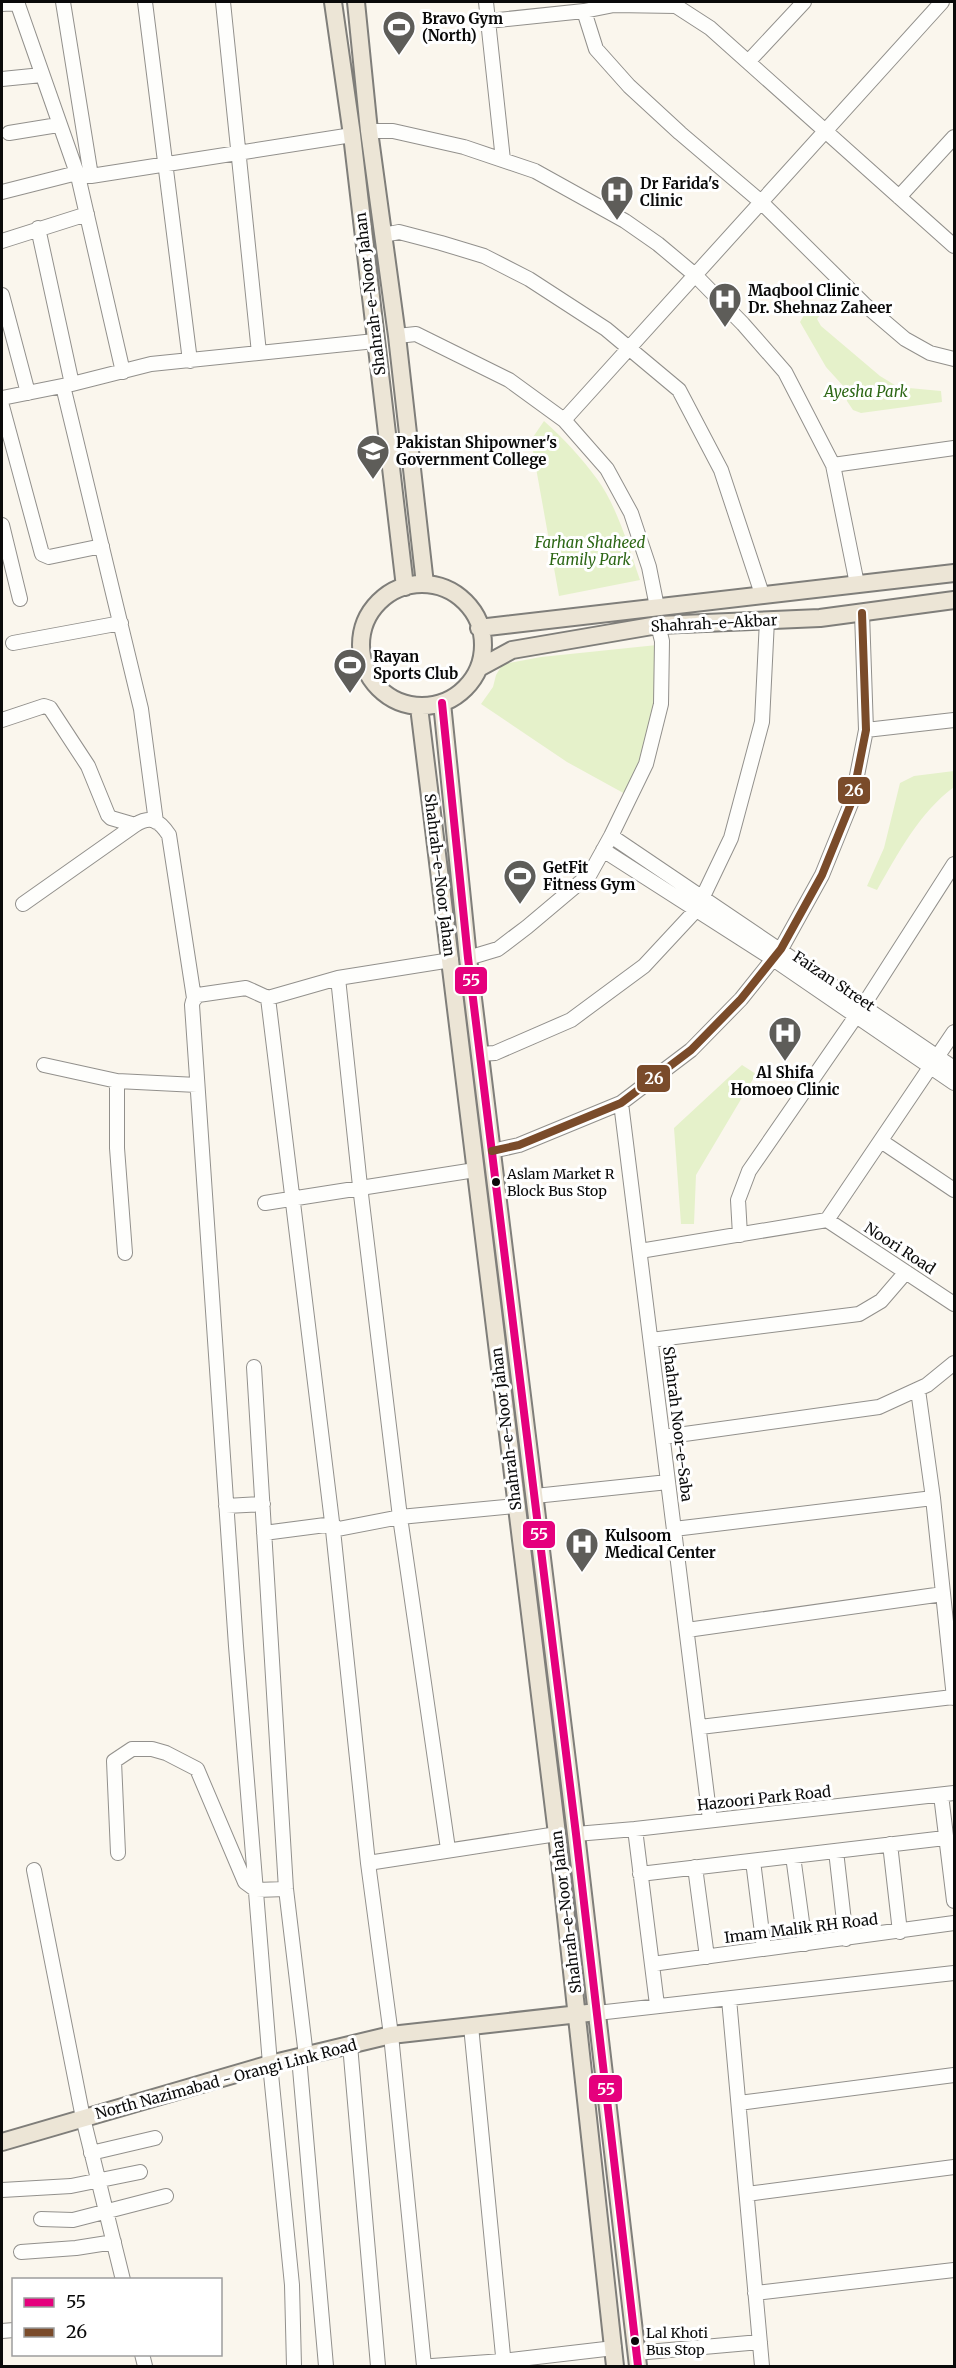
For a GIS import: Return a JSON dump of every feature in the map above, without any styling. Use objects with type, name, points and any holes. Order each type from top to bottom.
[{"type":"main road","name":"Shahrah-e-Noor Jahan","points":[[333,2],[352,135],[405,587]]},
{"type":"main road","name":"Shahrah-e-Noor Jahan","points":[[356,2],[369,131],[397,336],[425,584]]},
{"type":"main road","name":"Shahrah-e-Akbar","points":[[479,628],[954,573]]},
{"type":"main road","points":[[425,584],[439,586],[463,599],[472,609],[483,636],[483,652],[479,668],[468,685],[442,703],[419,707],[406,706],[377,687],[366,666],[362,650],[363,634],[373,611],[390,594],[405,587],[425,584]]},
{"type":"main road","name":"Shahrah-e-Akbar","points":[[479,668],[512,650],[658,625],[820,618],[954,600]]},
{"type":"main road","name":"Shahrah-e-Noor Jahan","points":[[442,703],[468,958],[536,1496],[637,2360]]},
{"type":"main road","name":"Shahrah-e-Noor Jahan","points":[[419,707],[515,1506],[557,1834],[615,2367]]},
{"type":"main road","points":[[480,1209],[501,1206]]},
{"type":"main road","points":[[537,1683],[558,1680]]},
{"type":"main road","name":"North Nazimabad - Orangi Link Road","points":[[2,2142],[270,2064],[391,2035],[597,2013]]},
{"type":"street","points":[[2,4],[18,2],[58,125],[82,175]]},
{"type":"street","points":[[63,2],[87,214],[123,372]]},
{"type":"street","points":[[146,2],[190,361]]},
{"type":"street","points":[[223,2],[259,353]]},
{"type":"street","points":[[486,2],[503,160]]},
{"type":"street","points":[[748,62],[804,2]]},
{"type":"street","points":[[564,420],[942,2]]},
{"type":"street","points":[[488,21],[584,11],[614,5],[678,4],[710,28],[954,246]]},
{"type":"street","points":[[584,11],[596,49],[629,86],[761,202],[864,304],[905,339],[930,353],[954,359]]},
{"type":"street","points":[[2,79],[42,75]]},
{"type":"street","points":[[9,133],[58,125]]},
{"type":"street","points":[[369,131],[393,131],[464,147],[535,171],[625,220],[658,244],[694,275],[743,324],[785,372],[833,465],[857,584]]},
{"type":"street","points":[[2,192],[82,175],[352,135]]},
{"type":"street","points":[[899,197],[954,137]]},
{"type":"street","points":[[2,241],[87,214]]},
{"type":"street","points":[[38,228],[102,546],[141,708],[156,822]]},
{"type":"street","points":[[383,235],[399,232],[484,256],[559,297],[630,347],[679,390],[721,470],[762,594]]},
{"type":"street","points":[[2,295],[28,393]]},
{"type":"street","points":[[397,336],[416,334],[509,380],[564,420],[607,469],[631,513],[649,567],[657,607]]},
{"type":"street","points":[[2,398],[68,385],[151,364],[375,341]]},
{"type":"street","points":[[2,406],[42,554],[49,557],[102,546]]},
{"type":"street","points":[[833,465],[954,448]]},
{"type":"street","points":[[2,525],[20,599]]},
{"type":"street","points":[[492,1151],[519,1144],[621,1103],[691,1050],[741,999],[777,954],[822,875],[852,801],[866,730],[862,613]]},
{"type":"street","points":[[480,1054],[495,1053],[571,1020],[644,966],[700,904],[731,838],[762,722],[767,620]]},
{"type":"street","points":[[13,643],[121,623]]},
{"type":"street","points":[[468,958],[498,949],[590,874],[646,764],[661,704],[662,641],[658,625]]},
{"type":"street","points":[[2,720],[44,706],[50,708],[88,765],[111,818],[135,825]]},
{"type":"street","points":[[866,730],[954,720]]},
{"type":"street","points":[[23,904],[135,825],[148,819],[156,822],[169,836],[195,998],[192,1005],[226,1506],[270,2064],[292,2284],[294,2367]]},
{"type":"street","name":"Faizan Street","points":[[611,836],[700,904]]},
{"type":"street","name":"Faizan Street","points":[[603,850],[700,904],[777,954],[934,1062],[954,1083]]},
{"type":"street","points":[[740,1235],[738,1200],[748,1171],[860,1011],[954,864]]},
{"type":"street","points":[[195,998],[246,988],[268,998],[338,978],[451,960]]},
{"type":"street","points":[[338,978],[360,1186],[400,1517],[448,1849]]},
{"type":"street","points":[[268,998],[333,1527],[368,1863],[391,2035],[424,2367]]},
{"type":"street","points":[[640,1251],[827,1220],[954,1032]]},
{"type":"street","name":"Faizan Street","points":[[934,1062],[954,1068]]},
{"type":"street","points":[[44,1065],[117,1081],[197,1085]]},
{"type":"street","points":[[117,1081],[117,1148],[125,1253]]},
{"type":"street","name":"Shahrah Noor-e-Saba","points":[[621,1103],[710,1820]]},
{"type":"street","points":[[881,1141],[954,1190]]},
{"type":"street","points":[[265,1203],[360,1186],[475,1170]]},
{"type":"street","name":"Noori Road","points":[[827,1220],[954,1304]]},
{"type":"street","points":[[651,1340],[859,1314],[881,1301],[906,1272]]},
{"type":"street","points":[[663,1437],[879,1407],[927,1385],[954,1363]]},
{"type":"street","points":[[254,1367],[286,1889],[303,2056],[326,2367]]},
{"type":"street","points":[[700,1728],[954,1698],[933,1498],[918,1389]]},
{"type":"street","points":[[536,1496],[668,1482]]},
{"type":"street","points":[[674,1529],[933,1498]]},
{"type":"street","points":[[226,1506],[262,1504]]},
{"type":"street","points":[[264,1533],[515,1506]]},
{"type":"street","points":[[687,1630],[944,1594]]},
{"type":"street","points":[[118,1853],[114,1761],[132,1749],[152,1749],[166,1753],[197,1769],[245,1882],[256,1890],[286,1889]]},
{"type":"street","points":[[948,1794],[945,1838],[954,1901]]},
{"type":"street","name":"Hazoori Park Road","points":[[576,1834],[948,1794]]},
{"type":"street","points":[[635,1829],[657,2005]]},
{"type":"street","points":[[368,1863],[557,1834]]},
{"type":"street","points":[[640,1874],[945,1838]]},
{"type":"street","points":[[890,1844],[900,1932]]},
{"type":"street","points":[[836,1851],[846,1939]]},
{"type":"street","points":[[793,1856],[805,1944]]},
{"type":"street","points":[[753,1860],[764,1949]]},
{"type":"street","points":[[695,1868],[707,1957]]},
{"type":"street","points":[[34,1870],[82,2118],[123,2278]]},
{"type":"street","name":"Imam Malik RH Road","points":[[652,1964],[954,1923]]},
{"type":"street","points":[[597,2013],[954,1973]]},
{"type":"street","points":[[729,1999],[762,2367]]},
{"type":"street","points":[[471,2026],[504,2364]]},
{"type":"street","points":[[350,2045],[378,2367]]},
{"type":"street","points":[[739,2103],[954,2075]]},
{"type":"street","points":[[92,2153],[155,2138]]},
{"type":"street","points":[[747,2194],[954,2167]]},
{"type":"street","points":[[2,2190],[71,2186],[140,2172]]},
{"type":"street","points":[[41,2219],[73,2220],[166,2196]]},
{"type":"street","points":[[21,2252],[76,2248],[114,2242]]},
{"type":"street","points":[[755,2294],[954,2270]]},
{"type":"street","points":[[637,2360],[760,2342]]},
{"type":"street","points":[[432,2367],[504,2364],[614,2349]]},
{"type":"green space","name":"Ayesha Park","points":[[810,305],[820,315],[817,319],[821,326],[880,376],[898,387],[941,391],[942,402],[861,413],[853,410],[847,401],[845,388],[826,367],[800,322]]},
{"type":"green space","name":"Farhan Shaheed Family Park","points":[[544,421],[579,456],[604,490],[622,528],[640,580],[559,596],[531,440]]},
{"type":"green space","points":[[657,645],[653,717],[643,757],[627,795],[567,762],[481,704],[493,687],[502,665],[541,657]]},
{"type":"green space","points":[[954,771],[954,787],[920,821],[877,890],[867,886],[884,848],[900,783],[914,776]]},
{"type":"green space","points":[[742,1065],[756,1074],[696,1175],[694,1224],[681,1224],[674,1128]]},
{"type":"transit line","name":"26","points":[[492,1151],[519,1145],[621,1103],[691,1050],[741,999],[781,949],[822,875],[852,801],[866,730],[862,613]]},
{"type":"transit line","name":"55","points":[[442,703],[468,958],[576,1834],[638,2366]]},
{"type":"place","name":"Bravo Gym (North)","points":[[399,56]]},
{"type":"place","name":"Dr Farida's Clinic","points":[[617,221]]},
{"type":"place","name":"Maqbool Clinic Dr. Shehnaz Zaheer","points":[[725,328]]},
{"type":"place","name":"Pakistan Shipowner's Government College","points":[[373,480]]},
{"type":"place","name":"Rayan Sports Club","points":[[350,694]]},
{"type":"place","name":"GetFit Fitness Gym","points":[[520,905]]},
{"type":"place","name":"Al Shifa Homoeo Clinic","points":[[785,1062]]},
{"type":"place","name":"Aslam Market R Block Bus Stop","points":[[496,1182]]},
{"type":"place","name":"Kulsoom Medical Center","points":[[582,1573]]},
{"type":"place","name":"Lal Khoti Bus Stop","points":[[635,2341]]}]
